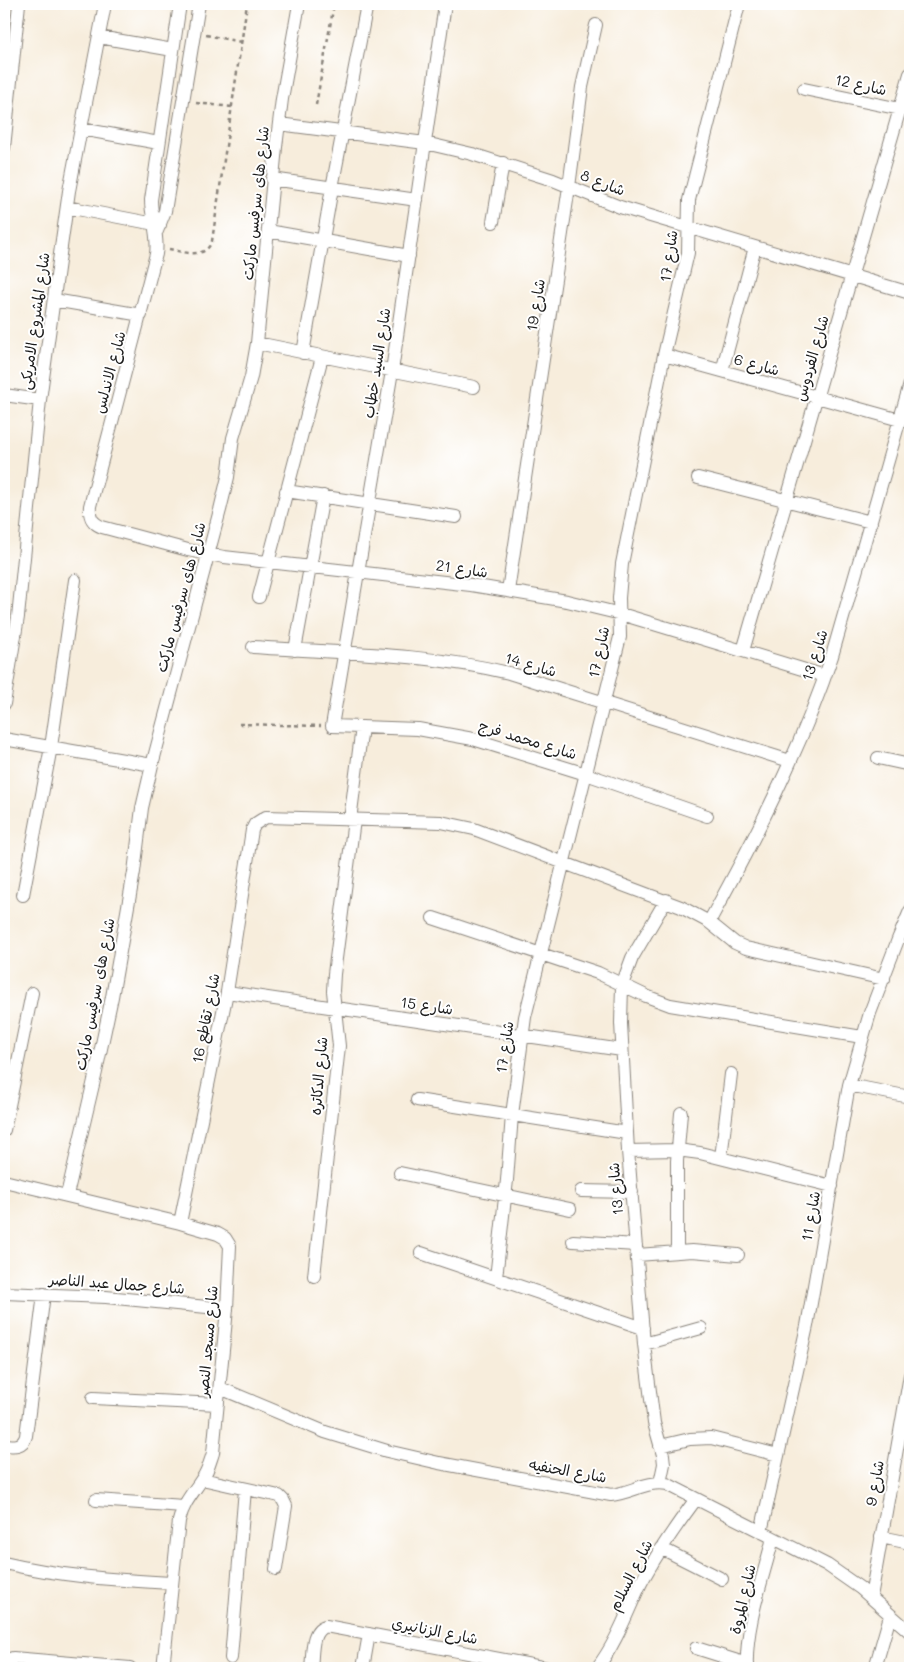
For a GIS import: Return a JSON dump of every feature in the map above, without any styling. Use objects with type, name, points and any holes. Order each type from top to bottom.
[{"type":"street","points":[[4,148],[19,4]]},
{"type":"street","name":"شارع المشروع الامريكى","points":[[4,704],[9,634],[18,617],[40,400],[67,207],[105,4]]},
{"type":"street","name":"شارع الاندلس","points":[[91,520],[92,497],[141,315],[157,247],[157,227],[151,200],[180,4]]},
{"type":"street","name":"شارع الاندلس","points":[[157,227],[165,211],[199,4]]},
{"type":"street","name":"شارع هاى سرفيس ماركت","points":[[67,1195],[112,997],[134,872],[142,808],[209,554],[228,477],[233,438],[251,377],[257,343],[279,124],[299,4]]},
{"type":"street","points":[[303,353],[322,241],[367,4]]},
{"type":"street","name":"شارع السيد خطاب","points":[[332,726],[392,371],[445,4]]},
{"type":"street","name":"شارع 17","points":[[496,1278],[506,1196],[512,1114],[528,999],[620,637],[621,614],[619,598],[622,564],[664,355],[688,253],[689,200],[739,4]]},
{"type":"street","name":"شارع 19","points":[[508,591],[569,187],[582,87],[596,25]]},
{"type":"street","points":[[99,37],[173,51],[183,44],[191,53]]},
{"type":"street","name":"شارع الفردوس","points":[[743,650],[852,276],[905,110],[910,74]]},
{"type":"street","name":"شارع 12","points":[[804,89],[905,110]]},
{"type":"street","name":"شارع 8","points":[[279,124],[424,143],[465,152],[503,163],[620,207],[910,293]]},
{"type":"street","points":[[81,129],[159,143]]},
{"type":"street","points":[[494,222],[503,163]]},
{"type":"street","points":[[155,171],[165,179],[172,173]]},
{"type":"street","points":[[272,179],[417,200]]},
{"type":"street","points":[[67,207],[157,227]]},
{"type":"street","points":[[268,231],[409,256]]},
{"type":"street","points":[[722,371],[755,247]]},
{"type":"street","points":[[54,300],[141,315]]},
{"type":"street","points":[[257,343],[474,387]]},
{"type":"street","name":"شارع 6","points":[[664,355],[900,420]]},
{"type":"street","points":[[259,597],[322,357]]},
{"type":"street","name":"شارع 13","points":[[709,922],[753,842],[790,761],[825,676],[910,384]]},
{"type":"street","points":[[4,396],[40,400]]},
{"type":"street","points":[[698,478],[871,522]]},
{"type":"street","points":[[286,491],[456,517]]},
{"type":"street","points":[[295,650],[323,496]]},
{"type":"street","name":"شارع 21","points":[[91,520],[102,527],[209,554],[358,573],[443,581],[567,601],[621,614],[825,676]]},
{"type":"street","points":[[23,895],[51,747],[75,580]]},
{"type":"street","name":"شارع 14","points":[[253,647],[424,658],[481,666],[509,673],[790,761]]},
{"type":"street","name":"شارع محمد فرج","points":[[332,726],[418,729],[473,739],[586,774],[707,816]]},
{"type":"street","name":"شارع الدكاتره","points":[[314,1276],[339,1046],[334,974],[362,727]]},
{"type":"street","points":[[4,739],[152,765]]},
{"type":"street","points":[[878,758],[910,765]]},
{"type":"street","name":"شارع تقاطع 16","points":[[180,1223],[227,992],[252,830],[260,820],[272,817],[352,820]]},
{"type":"street","points":[[352,820],[441,822],[474,829],[666,900],[696,913],[735,943],[746,948],[884,979]]},
{"type":"street","name":"شارع 13","points":[[660,1483],[664,1464],[654,1423],[644,1344],[620,1023],[622,985],[632,958],[666,900]]},
{"type":"street","name":"شارع 11","points":[[767,1535],[778,1455],[807,1326],[849,1085],[862,1037],[910,911]]},
{"type":"street","points":[[433,918],[598,973],[670,1006],[862,1037]]},
{"type":"street","name":"شارع 15","points":[[227,992],[622,1050]]},
{"type":"street","points":[[4,1130],[32,993]]},
{"type":"street","points":[[721,1158],[730,1074]]},
{"type":"street","points":[[849,1085],[910,1097]]},
{"type":"street","points":[[416,1100],[627,1133]]},
{"type":"street","points":[[677,1251],[677,1150],[681,1113]]},
{"type":"street","points":[[628,1150],[677,1150],[700,1153],[832,1186]]},
{"type":"street","points":[[400,1173],[570,1209]]},
{"type":"street","name":"شارع مسجد النصر","points":[[4,1181],[180,1223],[218,1234],[228,1242],[230,1250],[227,1309],[213,1453],[202,1479],[184,1506],[178,1526],[162,1668]]},
{"type":"street","points":[[581,1191],[632,1192]]},
{"type":"street","points":[[573,1242],[637,1250],[708,1252],[738,1255]]},
{"type":"street","points":[[421,1253],[643,1328]]},
{"type":"street","name":"شارع جمال عبد الناصر","points":[[4,1293],[106,1297],[227,1309]]},
{"type":"street","points":[[4,1445],[18,1446],[24,1442],[26,1436],[44,1294]]},
{"type":"street","points":[[644,1344],[701,1328]]},
{"type":"street","name":"شارع 9","points":[[871,1597],[881,1537],[906,1424],[910,1375]]},
{"type":"street","name":"شارع الحنفيه","points":[[220,1388],[290,1418],[362,1444],[439,1463],[612,1494],[630,1492],[648,1484],[660,1483]]},
{"type":"street","points":[[94,1398],[218,1404]]},
{"type":"street","points":[[660,1446],[690,1438],[711,1438],[778,1455]]},
{"type":"street","points":[[202,1479],[279,1496],[285,1503],[276,1569]]},
{"type":"street","points":[[660,1483],[667,1484],[827,1565],[871,1597],[910,1632]]},
{"type":"street","points":[[232,1658],[245,1489]]},
{"type":"street","name":"شارع السلام","points":[[598,1668],[612,1645],[641,1583],[661,1548],[696,1499]]},
{"type":"street","points":[[96,1500],[184,1506]]},
{"type":"street","name":"شارع المروة","points":[[747,1666],[748,1639],[767,1535]]},
{"type":"street","points":[[881,1537],[910,1543]]},
{"type":"street","points":[[661,1548],[722,1579]]},
{"type":"street","points":[[4,1562],[56,1573],[98,1579],[171,1583]]},
{"type":"street","points":[[875,1668],[890,1616]]},
{"type":"street","name":"شارع الزنانيري","points":[[311,1668],[317,1630],[326,1626],[547,1668]]},
{"type":"street","points":[[363,1668],[369,1634]]},
{"type":"street","points":[[696,1648],[747,1666]]},
{"type":"street","points":[[4,1665],[7,1660],[13,1658],[130,1668]]},
{"type":"path","points":[[157,247],[199,253],[203,252],[210,245],[247,4]]},
{"type":"path","points":[[316,106],[334,4]]},
{"type":"path","points":[[194,33],[241,42]]},
{"type":"path","points":[[183,101],[232,107]]},
{"type":"path","points":[[239,724],[332,726]]}]
